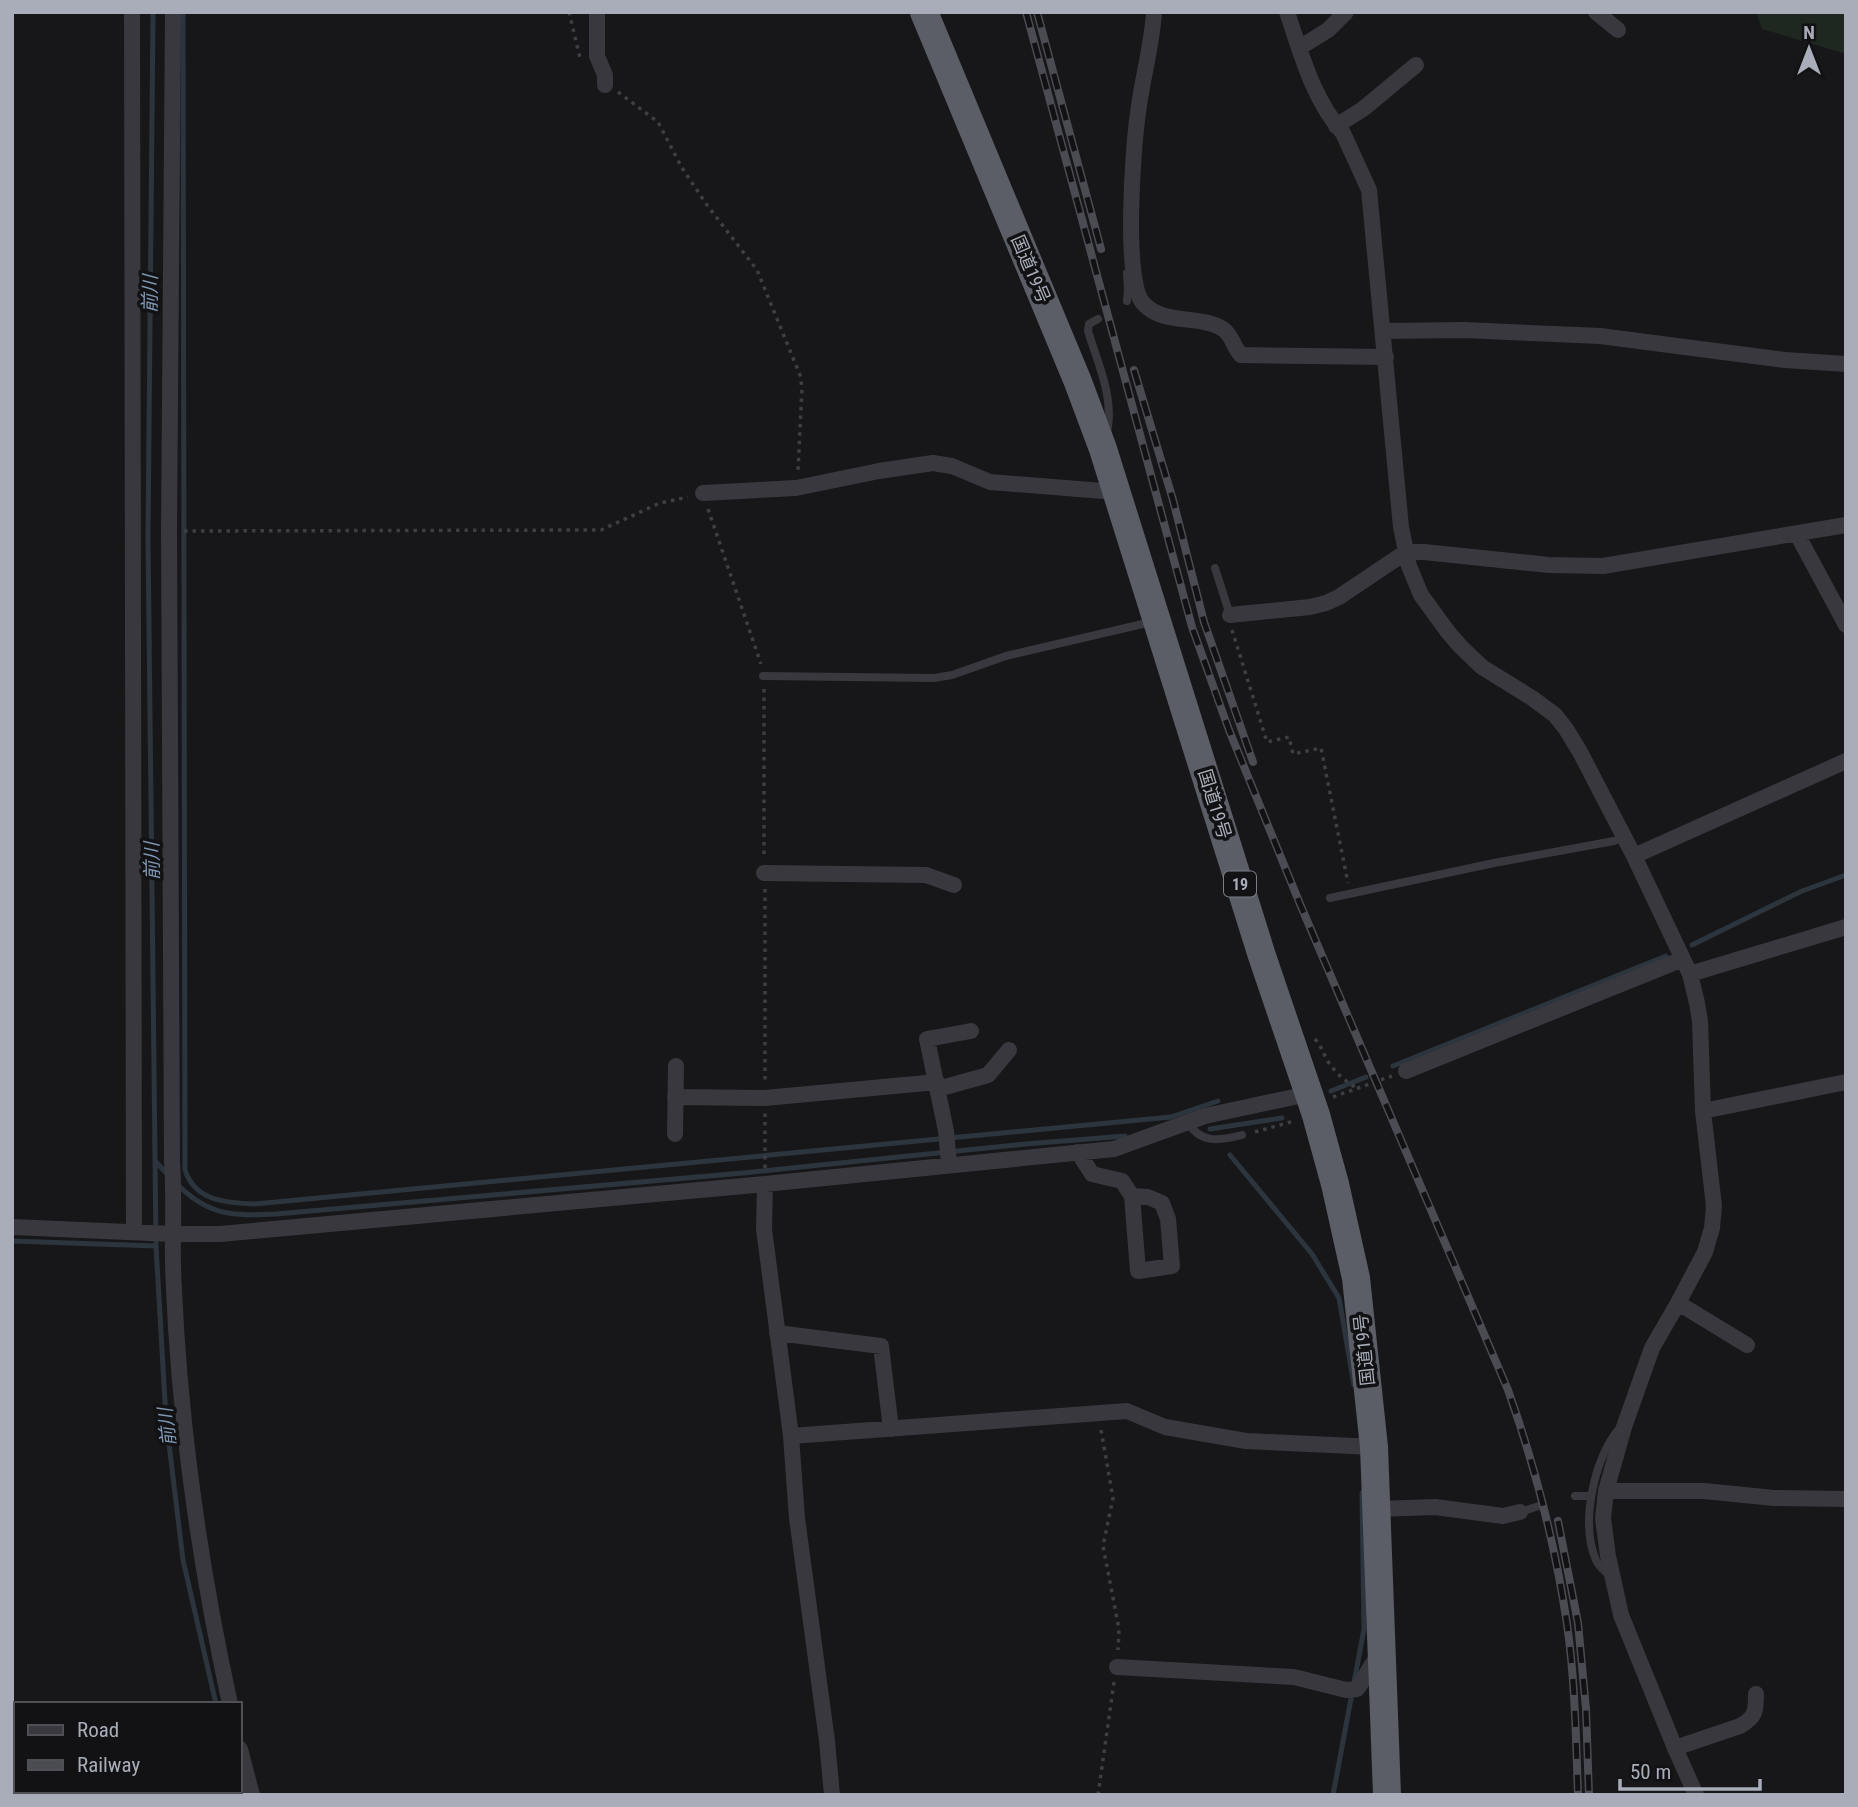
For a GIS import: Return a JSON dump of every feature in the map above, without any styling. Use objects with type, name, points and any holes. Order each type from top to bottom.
[{"type":"highway","name":"国道19号","points":[[924,12],[1078,382],[1102,449],[1262,956],[1318,1096],[1356,1278],[1374,1447],[1387,1795]]},
{"type":"street","points":[[132,12],[139,1232]]},
{"type":"street","points":[[173,12],[169,531],[174,1192],[168,1233],[195,1508],[230,1702]]},
{"type":"street","points":[[597,12],[597,56],[605,75],[604,85]]},
{"type":"street","points":[[1154,12],[1134,152],[1131,246],[1140,301],[1154,313],[1208,323],[1222,329],[1233,340],[1236,351],[1241,355],[1386,357]]},
{"type":"street","points":[[1287,12],[1314,88],[1343,133],[1369,190],[1401,527],[1406,552],[1422,595],[1461,647],[1482,667],[1532,698],[1555,715],[1566,729],[1634,856],[1686,967],[1697,1003],[1703,1111],[1714,1206],[1712,1228],[1705,1252],[1652,1348],[1598,1494],[1612,1578],[1622,1615],[1696,1795]]},
{"type":"street","points":[[1299,48],[1328,30],[1346,12]]},
{"type":"street","points":[[1596,12],[1618,30]]},
{"type":"street","points":[[1336,126],[1363,109],[1416,65]]},
{"type":"street","points":[[1383,331],[1464,330],[1600,336],[1785,360],[1846,364]]},
{"type":"street","points":[[703,494],[796,488],[879,471],[940,463],[990,482],[1102,491],[1114,488]]},
{"type":"street","points":[[1230,615],[1326,603],[1406,552],[1549,565],[1603,566],[1846,525]]},
{"type":"street","points":[[1797,534],[1846,625]]},
{"type":"street","points":[[1634,856],[1846,761]]},
{"type":"street","points":[[764,873],[926,876],[954,886]]},
{"type":"street","points":[[1406,1071],[1423,1070],[1686,967],[1846,927]]},
{"type":"street","points":[[949,1164],[946,1131],[927,1039],[971,1031]]},
{"type":"street","points":[[675,1097],[765,1097],[938,1086],[988,1075],[1009,1049]]},
{"type":"street","points":[[675,1134],[676,1066]]},
{"type":"street","points":[[1703,1111],[1846,1083]]},
{"type":"street","points":[[12,1227],[220,1234],[1114,1149],[1217,1112],[1318,1096]]},
{"type":"street","points":[[1078,1152],[1092,1174],[1122,1181],[1132,1196],[1138,1271],[1172,1266],[1168,1219],[1162,1203],[1148,1196],[1132,1196]]},
{"type":"street","points":[[765,1184],[764,1229],[791,1436],[797,1518],[832,1795]]},
{"type":"street","points":[[1678,1303],[1747,1345]]},
{"type":"street","points":[[777,1333],[881,1346],[891,1429]]},
{"type":"street","points":[[791,1436],[1128,1411],[1165,1427],[1246,1441],[1374,1447]]},
{"type":"street","points":[[1598,1494],[1704,1491],[1774,1498],[1846,1499]]},
{"type":"street","points":[[1378,1508],[1435,1507],[1503,1516],[1520,1512]]},
{"type":"street","points":[[1117,1667],[1294,1677],[1346,1690],[1357,1689],[1370,1665],[1381,1653]]},
{"type":"street","points":[[1675,1748],[1740,1727],[1750,1721],[1756,1709],[1756,1694]]},
{"type":"street","points":[[242,1757],[252,1795]]},
{"type":"lane","points":[[1127,301],[1125,255],[1126,249],[1131,246]]},
{"type":"lane","points":[[1098,319],[1089,324],[1088,331],[1109,403],[1110,423],[1102,449]]},
{"type":"lane","points":[[1215,568],[1230,615]]},
{"type":"lane","points":[[764,676],[934,678],[952,675],[1006,656],[1157,621]]},
{"type":"lane","points":[[1330,898],[1623,838]]},
{"type":"lane","points":[[1187,1121],[1198,1135],[1207,1139],[1242,1136]]},
{"type":"lane","points":[[1575,1496],[1598,1494]]},
{"type":"lane","points":[[1520,1512],[1539,1506]]},
{"type":"path","points":[[569,12],[578,56],[585,69],[599,82],[616,90],[658,122],[682,168],[706,205],[757,270],[800,375],[802,388],[796,488]]},
{"type":"path","points":[[169,531],[601,530],[660,503],[703,494],[764,676],[765,1184]]},
{"type":"path","points":[[1230,615],[1230,625],[1267,742],[1289,737],[1293,754],[1321,748],[1350,893]]},
{"type":"path","points":[[1307,1036],[1314,1038],[1337,1073],[1355,1087]]},
{"type":"path","points":[[1318,1096],[1406,1071]]},
{"type":"path","points":[[1242,1136],[1297,1120]]},
{"type":"path","points":[[1098,1415],[1113,1498],[1102,1546],[1119,1629],[1117,1667],[1098,1795]]},
{"type":"shaded area","points":[[1756,12],[1846,12],[1846,54],[1762,29]]},
{"type":"waterway","name":"前川","points":[[153,12],[148,537],[156,1246],[166,1419],[183,1560],[216,1702]]},
{"type":"waterway","points":[[183,12],[185,1170],[196,1188],[223,1201],[255,1204],[1171,1117],[1218,1101]]},
{"type":"waterway","points":[[1692,945],[1802,891],[1846,875]]},
{"type":"waterway","points":[[1393,1066],[1666,956]]},
{"type":"waterway","points":[[1331,1091],[1366,1077]]},
{"type":"waterway","points":[[1210,1129],[1282,1118]]},
{"type":"waterway","points":[[176,1183],[199,1202],[222,1212],[246,1215],[276,1214],[1125,1136]]},
{"type":"waterway","points":[[1230,1155],[1312,1254],[1339,1298],[1354,1385]]},
{"type":"waterway","points":[[155,1161],[169,1176]]},
{"type":"waterway","points":[[12,1241],[156,1246]]},
{"type":"waterway","points":[[1333,1795],[1364,1629],[1362,1493]]},
{"type":"railway","points":[[1026,12],[1192,627],[1229,730],[1300,904],[1508,1390],[1527,1447],[1550,1535],[1567,1624],[1578,1795]]},
{"type":"railway","points":[[1037,12],[1101,249]]},
{"type":"railway","points":[[1134,370],[1173,500],[1204,622],[1253,762]]},
{"type":"railway","points":[[1558,1521],[1578,1623],[1586,1709],[1589,1795]]}]
